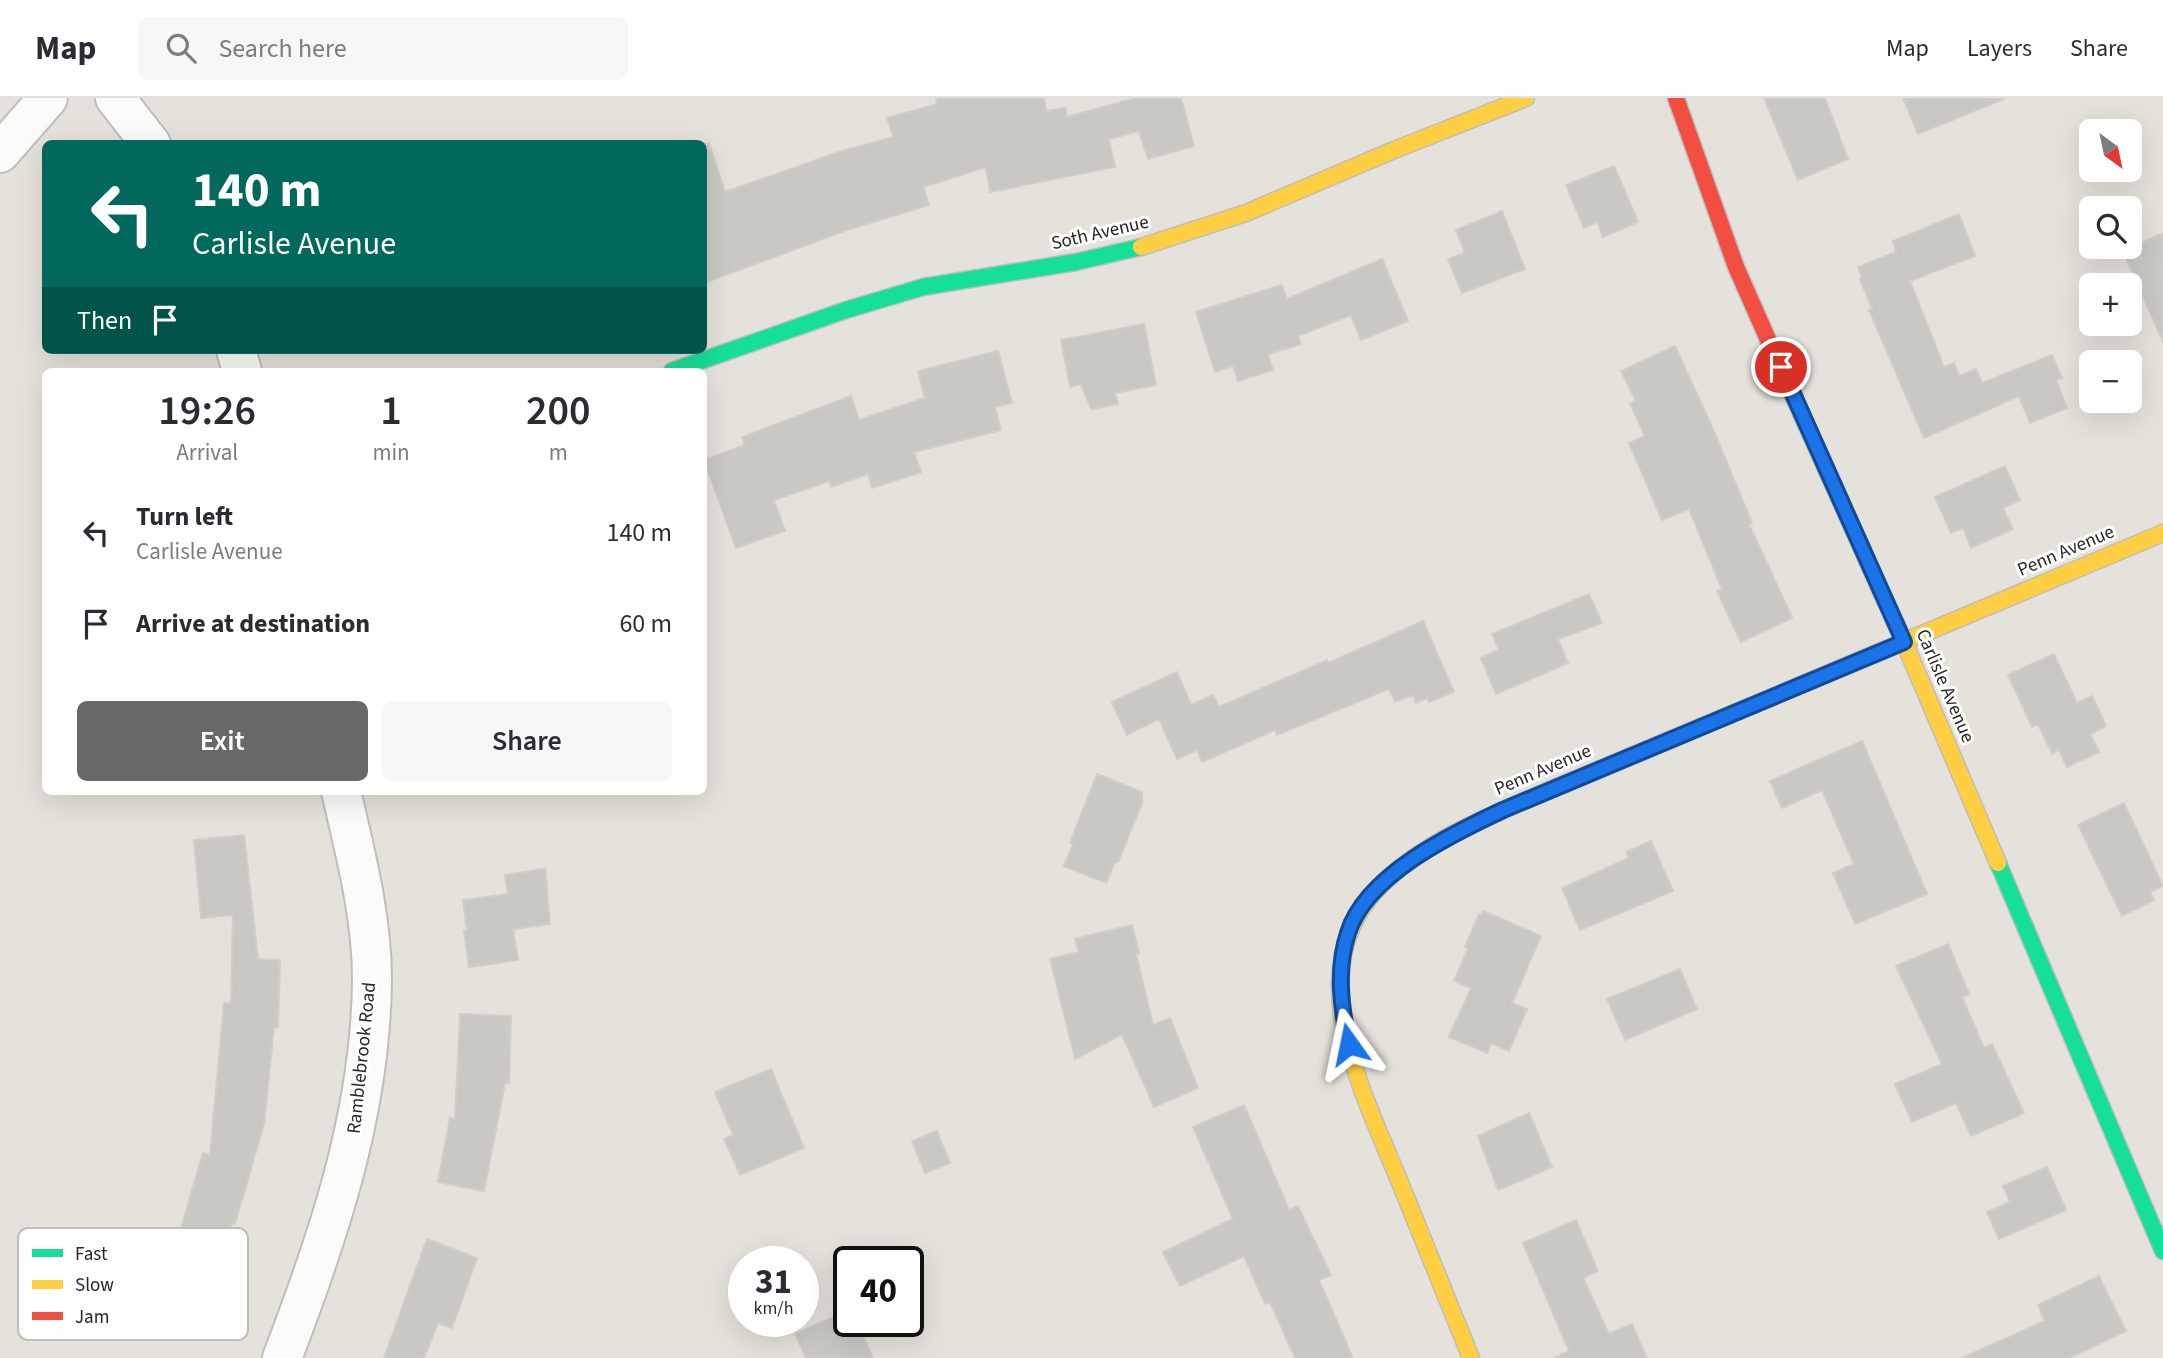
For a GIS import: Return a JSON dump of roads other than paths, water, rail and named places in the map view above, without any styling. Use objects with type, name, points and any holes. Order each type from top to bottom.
[{"type":"street","points":[[0,153],[48,98]]},
{"type":"street","points":[[115,98],[149,140]]},
{"type":"street","name":"Soth Avenue","points":[[681,368],[846,310],[923,287],[1076,262],[1161,242],[1246,213],[1394,149],[1526,98]]},
{"type":"street","name":"Carlisle Avenue","points":[[1676,98],[1736,267],[1904,642],[2163,1251]]},
{"type":"street","name":"Penn Avenue","points":[[1471,1358],[1355,1072],[1341,1009],[1342,960],[1348,931],[1368,898],[1420,853],[1455,832],[2163,533]]},
{"type":"street","name":"Ramblebrook Road","points":[[282,1358],[348,1164],[361,1101],[370,1028],[372,977],[367,912],[342,795]]}]
